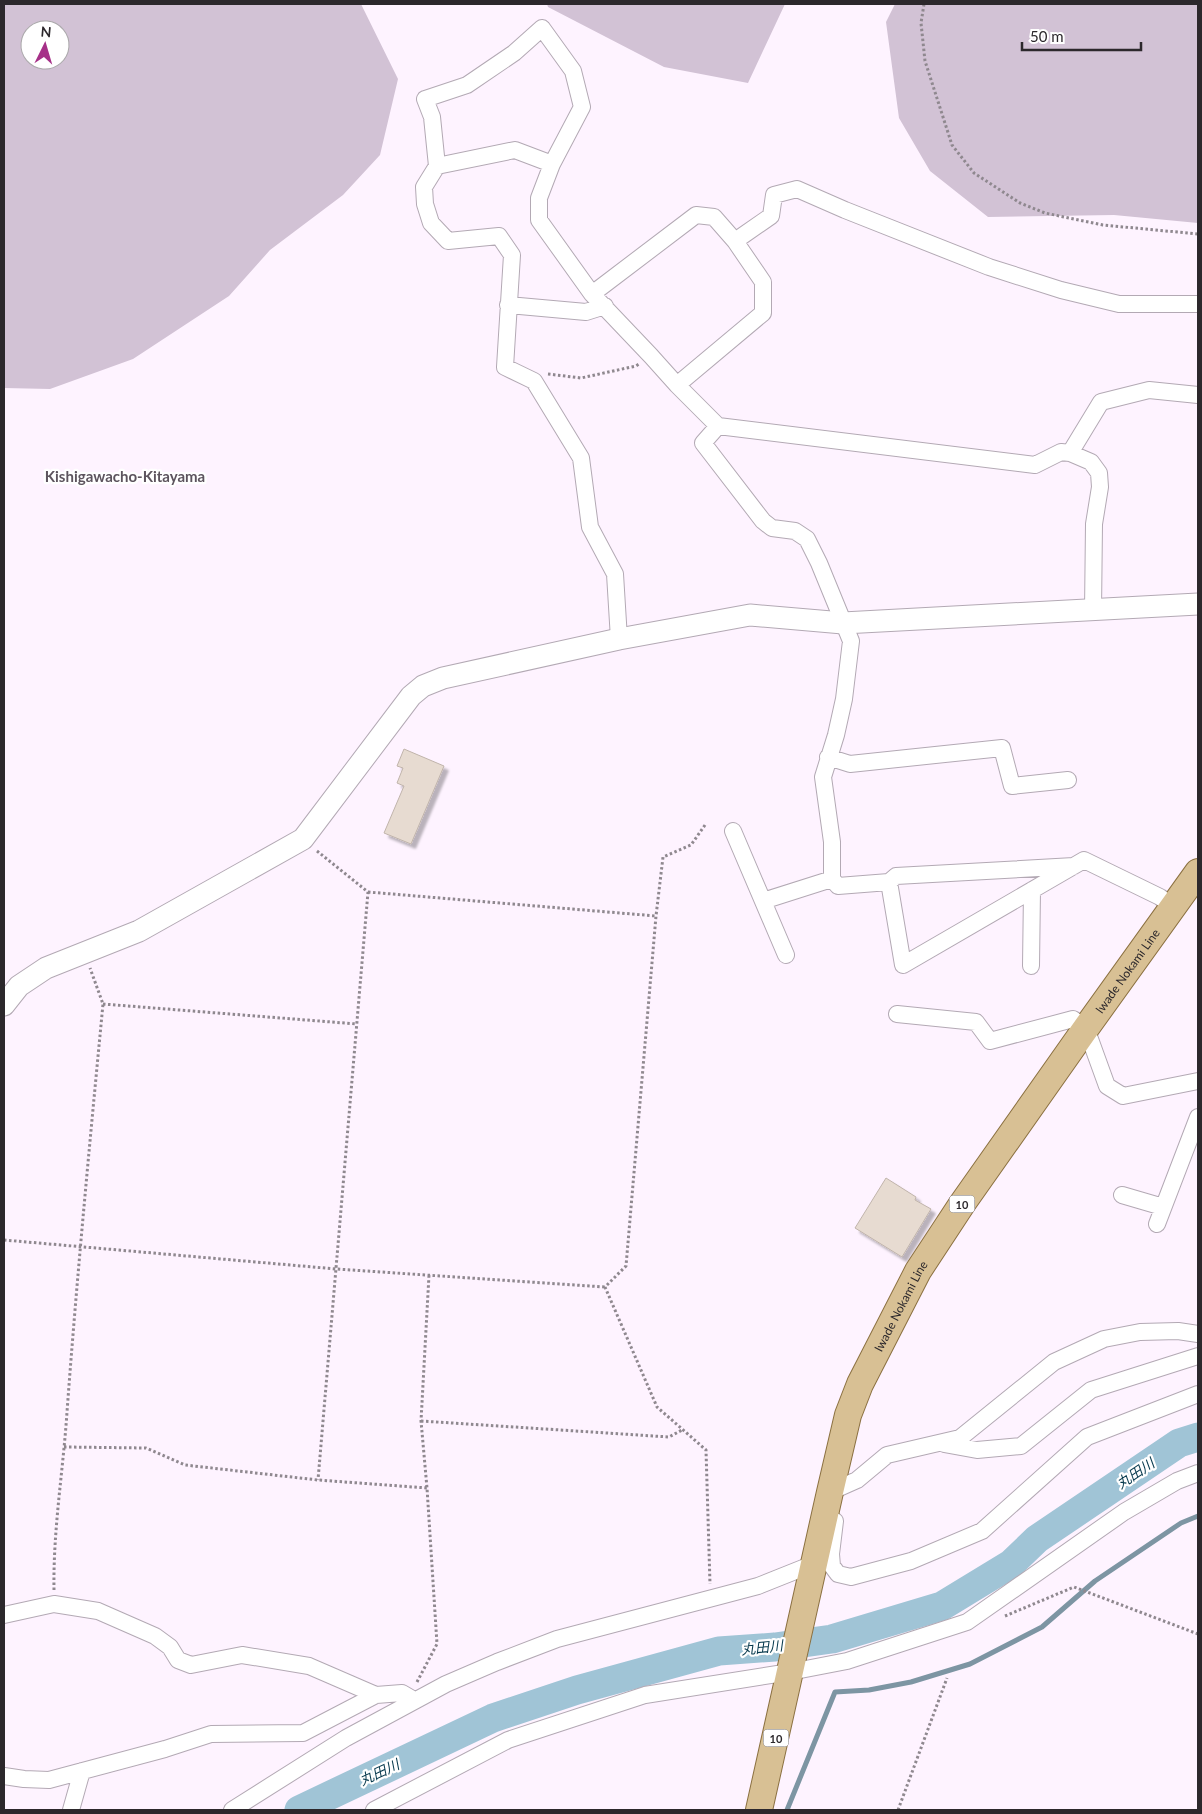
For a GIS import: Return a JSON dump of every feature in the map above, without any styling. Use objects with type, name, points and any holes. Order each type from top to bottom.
[{"type":"main road","name":"Iwade Nokami Line","points":[[759,1810],[811,1571],[848,1415],[860,1384],[918,1270],[1086,1028],[1198,872]]},
{"type":"street","points":[[618,639],[616,574],[590,527],[581,458],[534,381],[505,367],[512,256],[499,236],[448,240],[431,223],[425,204],[424,187],[438,166],[432,117],[425,99],[467,85],[514,53],[542,28],[573,71],[582,107],[552,164],[539,198],[539,220],[592,294],[652,356],[677,385],[718,426],[1035,465],[1061,452],[1070,452],[1091,462],[1099,473],[1100,487],[1094,524],[1093,610]]},
{"type":"street","points":[[438,166],[515,150],[552,164]]},
{"type":"street","points":[[735,241],[771,216],[774,195],[797,189],[989,267],[1061,290],[1119,304],[1198,304]]},
{"type":"street","points":[[592,294],[696,215],[714,216],[735,241],[763,282],[763,313],[677,385]]},
{"type":"street","points":[[508,305],[586,312],[605,306]]},
{"type":"street","points":[[1070,452],[1101,402],[1149,390],[1198,395]]},
{"type":"street","points":[[718,426],[703,442],[763,521],[772,528],[795,531],[807,539],[851,641],[844,698],[823,778],[832,842],[832,879],[838,886],[889,882],[896,876],[1074,866]]},
{"type":"street","points":[[4,1005],[19,986],[46,968],[139,931],[303,839],[411,696],[423,686],[443,678],[618,639],[750,614],[843,623],[1198,604]]},
{"type":"street","points":[[828,757],[850,764],[1002,748],[1012,786],[1068,780]]},
{"type":"street","points":[[733,831],[786,955]]},
{"type":"street","points":[[889,882],[904,965],[1084,860],[1160,897],[1173,907]]},
{"type":"street","points":[[763,901],[832,879]]},
{"type":"street","points":[[1031,966],[1032,890]]},
{"type":"street","points":[[897,1014],[976,1022],[990,1041],[1073,1019],[1086,1028],[1106,1086],[1123,1096],[1198,1081]]},
{"type":"street","points":[[1157,1224],[1198,1117]]},
{"type":"street","points":[[1122,1195],[1163,1207]]},
{"type":"street","points":[[1198,1334],[1178,1331],[1140,1332],[1104,1339],[1054,1362],[960,1438],[887,1455],[857,1480],[830,1492],[835,1518],[831,1554],[832,1566],[838,1574],[851,1577],[902,1564],[982,1531],[1087,1437],[1198,1394]]},
{"type":"street","points":[[940,1443],[977,1450],[1021,1446],[1091,1390],[1198,1356]]},
{"type":"street","points":[[374,1810],[508,1740],[645,1695],[791,1668],[848,1660],[967,1622],[1124,1512],[1177,1481],[1198,1473]]},
{"type":"street","points":[[232,1810],[346,1738],[414,1700],[497,1662],[557,1639],[811,1571]]},
{"type":"street","points":[[4,1615],[54,1604],[98,1611],[154,1636],[170,1647],[178,1660],[191,1664],[242,1655],[309,1666],[376,1695]]},
{"type":"street","points":[[4,1776],[49,1780],[165,1749],[212,1734],[303,1733],[376,1695],[402,1692],[414,1700]]},
{"type":"street","points":[[71,1810],[82,1771]]},
{"type":"path","points":[[924,4],[921,23],[925,61],[952,145],[974,173],[1020,203],[1046,212],[1103,225],[1198,234]]},
{"type":"path","points":[[534,381],[548,373],[581,378],[636,366],[652,356]]},
{"type":"path","points":[[4,1240],[336,1269],[605,1287],[626,1266],[656,916],[663,857],[691,845],[705,825]]},
{"type":"path","points":[[303,839],[368,892],[656,916]]},
{"type":"path","points":[[318,1480],[368,892]]},
{"type":"path","points":[[54,1604],[54,1552],[79,1246],[102,1004],[84,953]]},
{"type":"path","points":[[102,1004],[357,1024]]},
{"type":"path","points":[[414,1700],[417,1682],[437,1644],[421,1421],[429,1275]]},
{"type":"path","points":[[605,1287],[657,1407],[706,1450],[711,1598]]},
{"type":"path","points":[[421,1421],[668,1437],[682,1430]]},
{"type":"path","points":[[64,1448],[146,1448],[185,1465],[318,1480],[427,1488]]},
{"type":"path","points":[[997,1619],[1074,1586],[1198,1634]]},
{"type":"path","points":[[898,1810],[947,1678]]},
{"type":"shaded area","points":[[4,4],[361,4],[398,79],[380,155],[343,195],[270,250],[229,296],[133,359],[50,389],[4,388]]},
{"type":"shaded area","points":[[547,4],[785,4],[748,83],[664,67],[548,7]]},
{"type":"shaded area","points":[[895,4],[1198,4],[1198,223],[1114,215],[988,217],[930,171],[899,118],[886,22]]},
{"type":"building","points":[[404,749],[444,766],[411,844],[384,833],[404,786],[397,783],[403,768],[397,766]]},
{"type":"building","points":[[886,1178],[916,1197],[915,1200],[931,1209],[902,1257],[855,1228]]},
{"type":"waterway","name":"丸田川","points":[[299,1810],[493,1718],[577,1690],[719,1651],[775,1647],[832,1639],[942,1606],[1011,1564],[1037,1539],[1179,1443],[1198,1437]]},
{"type":"waterway","points":[[787,1810],[835,1692],[869,1690],[911,1682],[970,1664],[1042,1627],[1095,1581],[1181,1523],[1198,1516]]},
{"type":"district","name":"Kishigawacho-Kitayama","points":[[125,476]]}]
